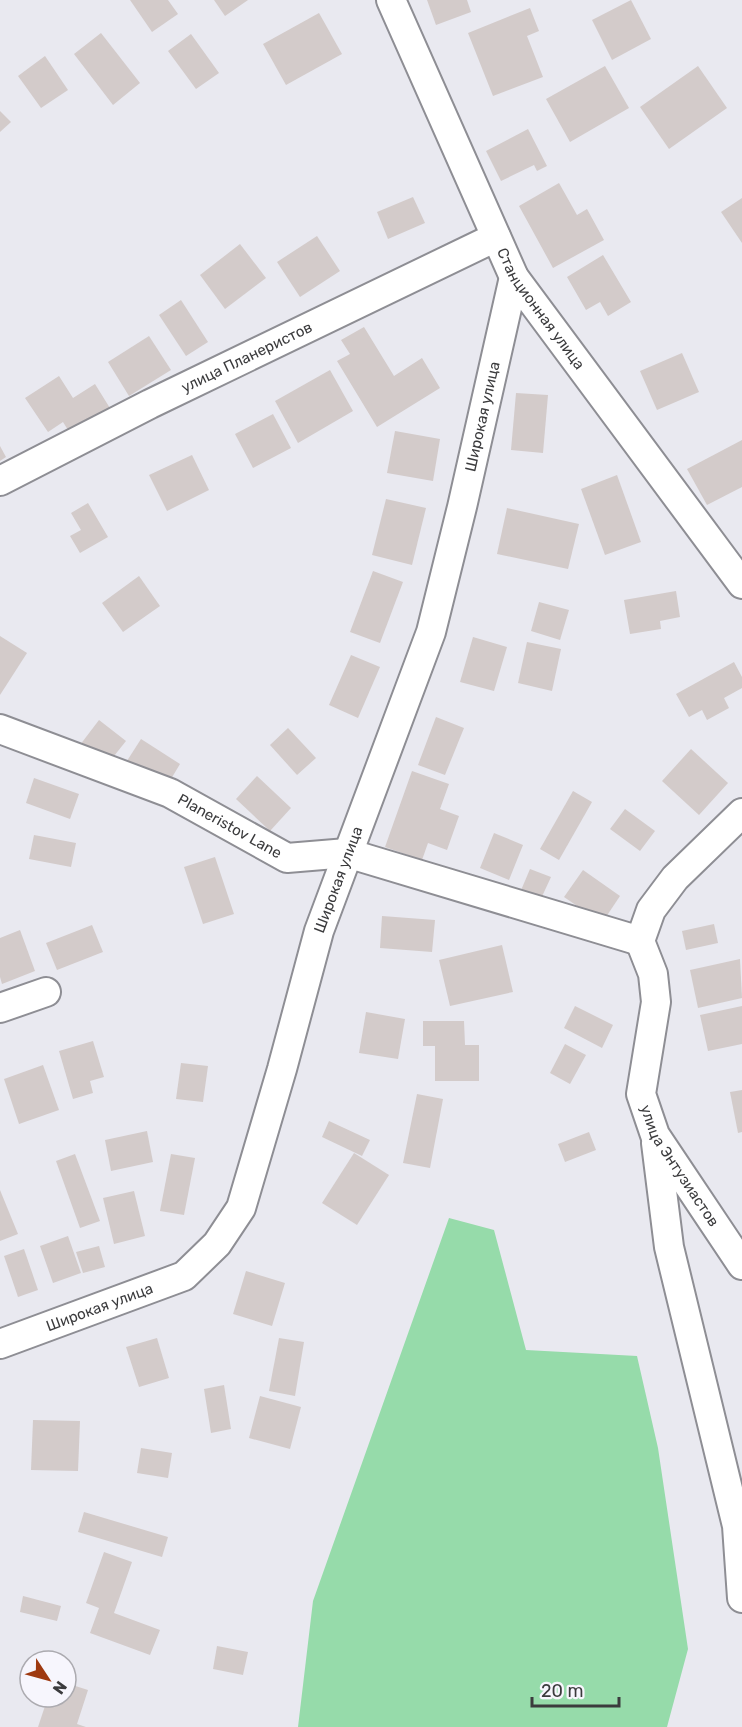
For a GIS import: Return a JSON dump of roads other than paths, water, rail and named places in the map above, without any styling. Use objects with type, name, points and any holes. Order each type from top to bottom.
[{"type":"street","name":"Станционная улица","points":[[391,0],[514,276],[742,584]]},
{"type":"street","name":"улица Планеристов","points":[[0,481],[150,404],[496,237]]},
{"type":"street","name":"Широкая улица","points":[[0,1344],[184,1276],[217,1244],[241,1208],[319,931],[431,632],[462,507],[514,276]]},
{"type":"street","name":"Planeristov Lane","points":[[0,729],[170,793],[287,858],[347,853],[640,941]]},
{"type":"street","points":[[640,941],[651,910],[675,878],[742,813]]},
{"type":"street","name":"улица Энтузиастов","points":[[640,941],[653,974],[656,1002],[641,1094],[655,1135],[742,1265]]},
{"type":"street","points":[[0,1008],[46,992]]},
{"type":"street","points":[[655,1135],[669,1247],[737,1527],[742,1598]]}]
